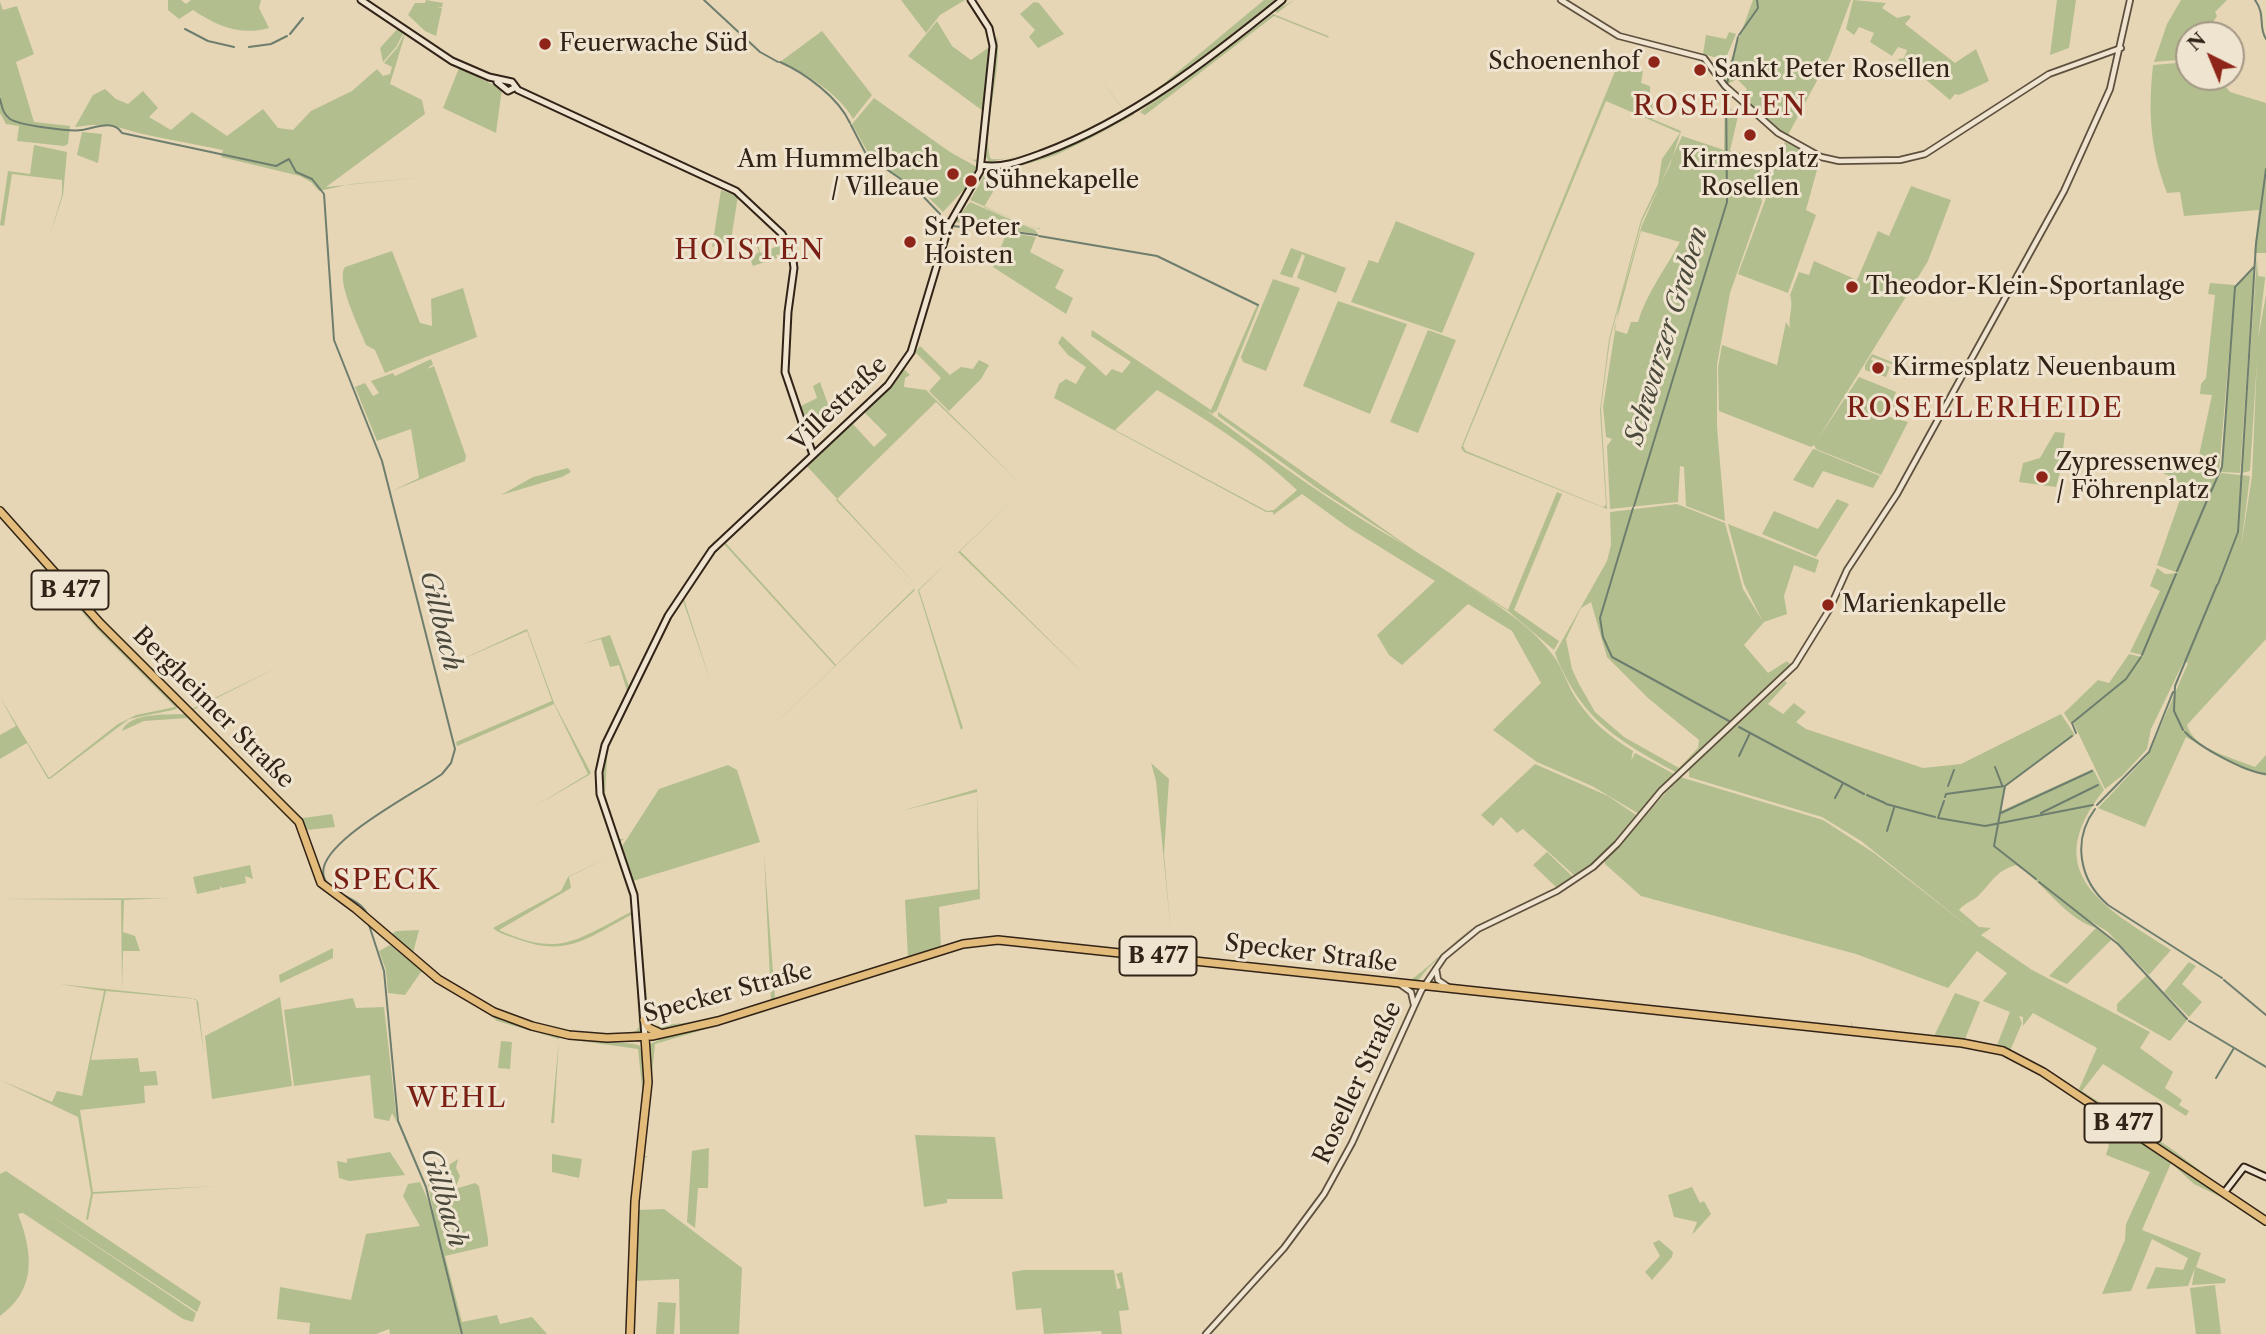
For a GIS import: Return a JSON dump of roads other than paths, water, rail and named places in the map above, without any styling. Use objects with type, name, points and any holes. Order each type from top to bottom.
[{"type":"main road","points":[[361,0],[434,49],[506,85],[509,91],[514,88],[736,191],[782,234],[792,253],[794,268],[788,312],[786,376],[813,455]]},
{"type":"main road","name":"Villestraße","points":[[644,1020],[634,895],[600,794],[599,772],[605,745],[668,616],[716,545],[888,385],[903,367],[917,336],[949,225],[976,181],[981,165],[993,46],[989,28],[971,0]]},
{"type":"main road","points":[[976,181],[994,167],[1053,149],[1121,117],[1184,76],[1282,0]]},
{"type":"main road","points":[[981,165],[994,167]]},
{"type":"main road","name":"Bergheimer Straße","points":[[0,511],[100,623],[287,809]]},
{"type":"main road","name":"Specker Straße","points":[[287,809],[301,824],[319,881],[392,941],[406,949],[420,965],[465,997],[512,1019],[569,1035],[617,1038],[664,1034],[986,940],[1984,1046],[2008,1053],[2043,1072],[2224,1193]]},
{"type":"main road","points":[[644,1020],[653,1030],[664,1034]]},
{"type":"main road","points":[[631,1334],[635,1201],[648,1090],[644,1020]]},
{"type":"main road","points":[[617,1038],[638,1042],[646,1053]]},
{"type":"main road","points":[[2224,1193],[2244,1167],[2266,1177]]},
{"type":"main road","name":"B 477","points":[[2224,1193],[2266,1221]]},
{"type":"street","points":[[1561,0],[1614,34],[1704,58],[1727,88],[1788,141],[1821,157],[1839,162],[1897,160],[1920,156],[1940,146],[2060,68],[2121,48]]},
{"type":"street","name":"Roseller Straße","points":[[1206,1334],[1276,1257],[1324,1194],[1349,1150],[1414,1005],[1437,965],[1455,946],[1478,929],[1557,891],[1589,870],[1617,845],[1658,794],[1795,665],[1829,610],[1847,570],[1897,495],[2040,231],[2054,211],[2094,130],[2121,48],[2130,0]]},
{"type":"street","points":[[1437,965],[1435,974],[1439,982],[1458,989]]},
{"type":"street","points":[[1372,980],[1407,988],[1412,993],[1414,1005]]},
{"type":"waterway","points":[[704,0],[760,52],[778,62]]},
{"type":"waterway","name":"Schwarzer Graben","points":[[1739,35],[1758,8],[1757,0]]},
{"type":"waterway","points":[[2255,0],[2266,39]]},
{"type":"waterway","points":[[290,34],[303,18]]},
{"type":"waterway","points":[[185,29],[208,41],[234,47]]},
{"type":"waterway","points":[[249,47],[271,44],[287,36]]},
{"type":"waterway","name":"Schwarzer Graben","points":[[1727,84],[1738,37]]},
{"type":"waterway","points":[[780,62],[820,87],[838,104],[850,123]]},
{"type":"waterway","name":"Schwarzer Graben","points":[[1634,506],[1727,202],[1726,91]]},
{"type":"waterway","name":"Gillbach","points":[[0,99],[8,117],[23,124],[76,130],[109,125],[122,133],[276,166],[289,159],[296,172],[312,179],[324,194],[334,340],[382,461],[455,749],[451,763],[442,774],[350,835],[334,850],[325,864],[324,877],[327,883],[359,905],[368,916]]},
{"type":"waterway","points":[[851,125],[867,156],[917,190],[940,214]]},
{"type":"waterway","points":[[2218,584],[2238,532],[2256,244],[2266,169]]},
{"type":"waterway","points":[[952,226],[1005,231]]},
{"type":"waterway","points":[[1007,231],[1037,235]]},
{"type":"waterway","points":[[1039,236],[1157,256],[1258,305]]},
{"type":"waterway","points":[[2209,496],[2222,467],[2235,287],[2254,267]]},
{"type":"waterway","points":[[2177,571],[2208,498]]},
{"type":"waterway","name":"Schwarzer Graben","points":[[1633,508],[1600,618],[1603,637],[1612,657],[1729,721]]},
{"type":"waterway","points":[[2142,655],[2176,574]]},
{"type":"waterway","points":[[2183,730],[2174,711],[2175,686],[2217,585]]},
{"type":"waterway","points":[[2076,733],[2072,723],[2126,679],[2141,657]]},
{"type":"waterway","points":[[2097,805],[2149,752],[2173,692]]},
{"type":"waterway","name":"Schwarzer Graben","points":[[1739,727],[1864,794]]},
{"type":"waterway","points":[[2185,732],[2223,758],[2246,769],[2266,774]]},
{"type":"waterway","points":[[1739,756],[1750,733]]},
{"type":"waterway","points":[[1945,797],[1946,794],[2005,786],[2072,736]]},
{"type":"waterway","points":[[1995,767],[2002,785]]},
{"type":"waterway","points":[[1948,786],[1954,770]]},
{"type":"waterway","points":[[2001,813],[2092,771]]},
{"type":"waterway","points":[[1835,798],[1843,783]]},
{"type":"waterway","points":[[2041,813],[2098,785]]},
{"type":"waterway","points":[[2005,786],[1994,846],[2036,879]]},
{"type":"waterway","name":"Schwarzer Graben","points":[[1867,795],[1885,803]]},
{"type":"waterway","points":[[1944,801],[1938,818],[1985,826],[2093,805]]},
{"type":"waterway","name":"Schwarzer Graben","points":[[1886,804],[1935,817]]},
{"type":"waterway","points":[[1887,831],[1894,808]]},
{"type":"waterway","points":[[2095,809],[2083,834],[2081,846],[2085,872],[2098,895],[2108,905],[2222,978]]},
{"type":"waterway","points":[[2039,882],[2118,944],[2187,1019]]},
{"type":"waterway","name":"Gillbach","points":[[369,925],[384,971],[398,1121],[426,1187],[462,1334]]},
{"type":"waterway","points":[[2224,980],[2266,1015]]},
{"type":"waterway","points":[[2189,1021],[2266,1067]]},
{"type":"waterway","points":[[2216,1078],[2234,1048]]},
{"type":"place","name":"Feuerwache Süd","points":[[545,44]]},
{"type":"place","name":"Schoenenhof","points":[[1654,62]]},
{"type":"place","name":"Sankt Peter Rosellen","points":[[1700,70]]},
{"type":"place","name":"Kirmesplatz Rosellen","points":[[1750,135]]},
{"type":"place","name":"Am Hummelbach / Villeaue","points":[[953,174]]},
{"type":"place","name":"Sühnekapelle","points":[[971,181]]},
{"type":"place","name":"St. Peter Hoisten","points":[[910,242]]},
{"type":"place","name":"Theodor-Klein-Sportanlage","points":[[1852,287]]},
{"type":"place","name":"Kirmesplatz Neuenbaum","points":[[1878,368]]},
{"type":"place","name":"Zypressenweg / Föhrenplatz","points":[[2042,477]]},
{"type":"place","name":"Marienkapelle","points":[[1828,605]]},
{"type":"district","name":"ROSELLEN","points":[[1720,107]]},
{"type":"district","name":"HOISTEN","points":[[750,251]]},
{"type":"district","name":"ROSELLERHEIDE","points":[[1985,409]]},
{"type":"district","name":"SPECK","points":[[387,881]]},
{"type":"district","name":"WEHL","points":[[457,1099]]}]
